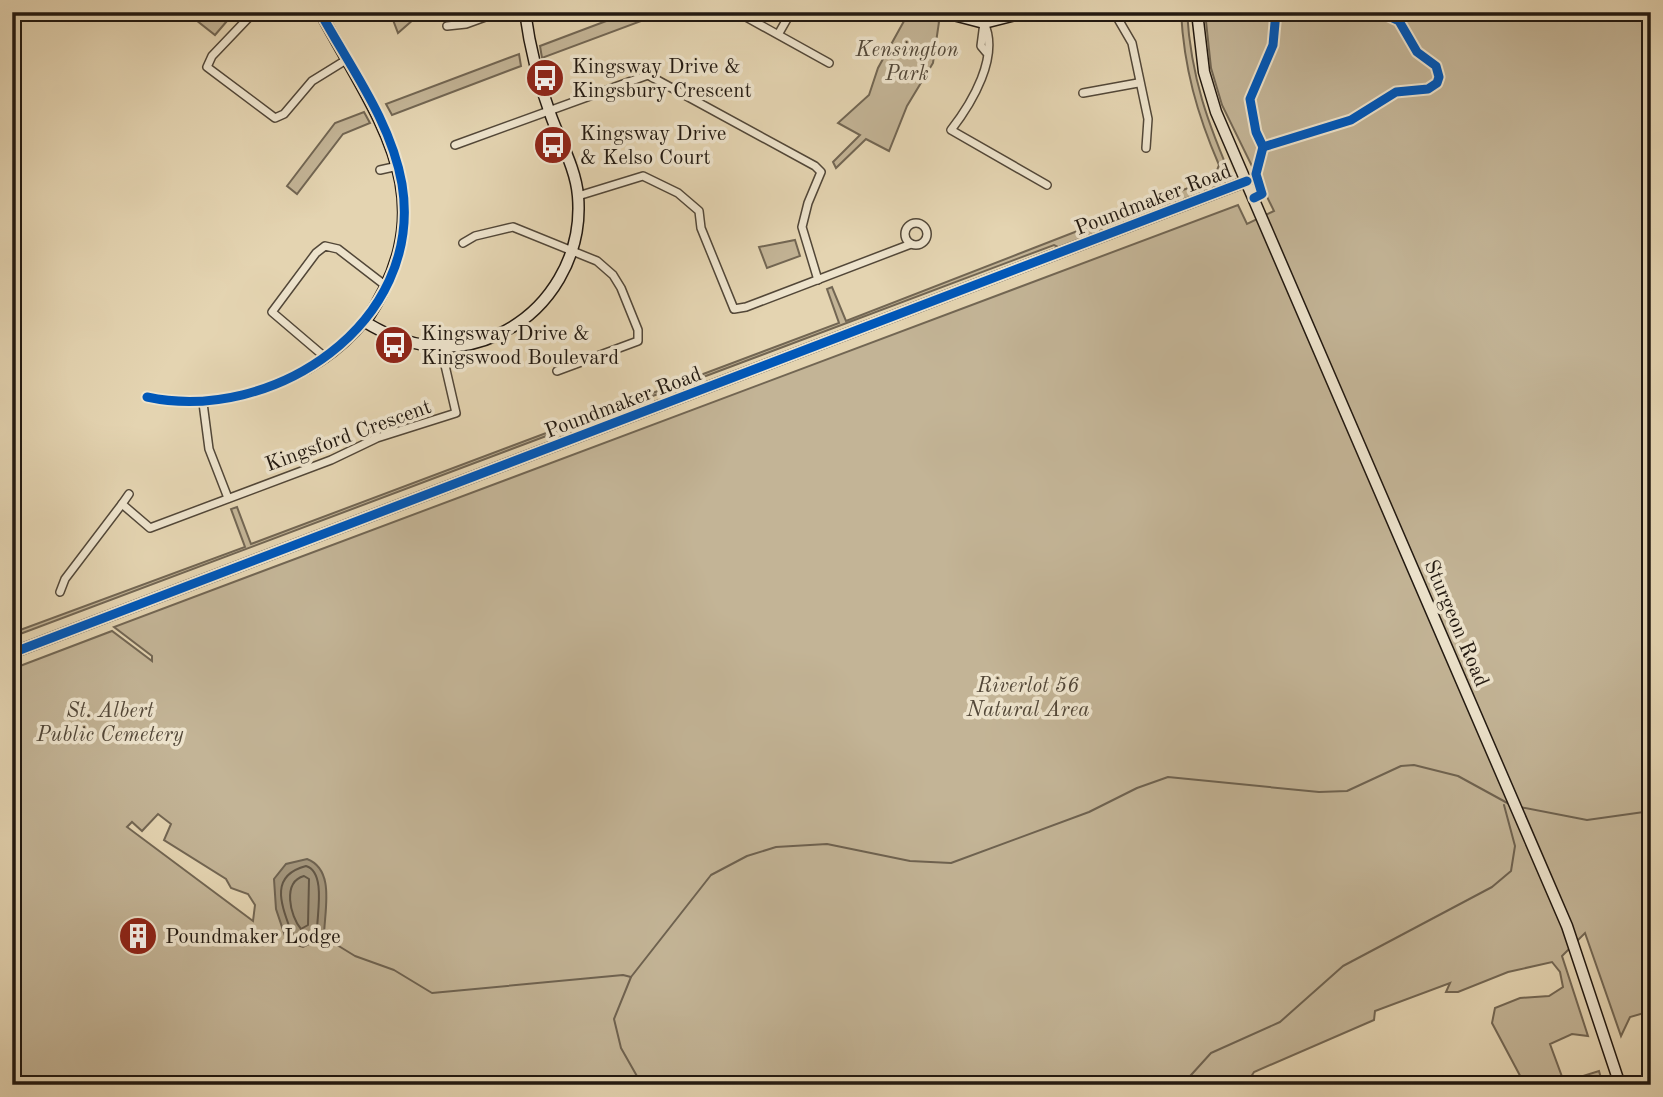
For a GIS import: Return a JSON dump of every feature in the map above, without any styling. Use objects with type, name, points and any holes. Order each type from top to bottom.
[{"type":"street","points":[[254,12],[212,56],[207,66],[275,118],[284,114],[312,81],[346,60]]},
{"type":"street","points":[[147,397],[174,403],[204,403],[251,392],[291,377],[326,358],[365,322],[386,286],[402,235],[402,186],[398,166],[388,135],[320,12]]},
{"type":"street","points":[[447,26],[466,24],[499,12]]},
{"type":"street","points":[[365,322],[405,341],[441,348],[486,340],[526,317],[557,283],[572,250],[578,196],[534,69],[525,12]]},
{"type":"street","points":[[737,12],[829,63]]},
{"type":"street","points":[[779,33],[791,12]]},
{"type":"street","points":[[942,12],[984,23],[1027,12]]},
{"type":"street","name":"Sturgeon Road","points":[[1197,12],[1201,54],[1210,94],[1567,926],[1620,1085]]},
{"type":"street","points":[[1116,13],[1132,43],[1138,83],[1148,119],[1146,148]]},
{"type":"street","points":[[984,23],[981,36],[986,52],[982,76],[951,130],[1047,185]]},
{"type":"street","points":[[454,145],[649,75],[815,166],[822,174],[807,203],[802,227],[818,280]]},
{"type":"street","points":[[1083,93],[1138,83]]},
{"type":"street","points":[[380,170],[398,166]]},
{"type":"street","points":[[578,196],[643,176],[678,193],[699,211],[701,228],[734,309],[746,307],[911,244]]},
{"type":"street","name":"Poundmaker Road","points":[[12,653],[1247,181]]},
{"type":"street","points":[[463,243],[479,234],[513,227],[601,264],[617,281],[638,330],[638,341],[557,371]]},
{"type":"street","points":[[326,358],[272,312],[316,253],[324,246],[338,249],[386,286]]},
{"type":"street","name":"Kingsford Crescent","points":[[122,504],[150,528],[331,460],[386,435],[456,413],[441,348]]},
{"type":"street","points":[[204,403],[209,449],[228,498]]},
{"type":"street","points":[[60,592],[65,579],[130,494]]},
{"type":"green space","points":[[218,12],[227,21],[215,35],[187,13]]},
{"type":"green space","points":[[390,12],[422,12],[398,33]]},
{"type":"green space","points":[[630,12],[651,12],[644,20],[542,58],[540,46]]},
{"type":"green space","name":"Kensington Park","points":[[909,12],[922,12],[939,22],[933,63],[907,106],[889,151],[866,139],[836,168],[833,162],[860,135],[838,123],[869,95],[878,68]]},
{"type":"green space","points":[[1181,12],[1187,12],[1192,58],[1202,100],[1234,184],[1062,249],[1054,245],[12,637],[12,633],[245,547],[231,509],[237,507],[251,544],[839,323],[827,289],[832,287],[846,321],[1214,178],[1219,165],[1193,90],[1185,52]]},
{"type":"green space","name":"Riverlot 56 Natural Area","points":[[1205,12],[1651,12],[1651,1011],[1630,1017],[1621,1036],[1585,933],[1562,956],[1588,1036],[1572,1034],[1550,1044],[1564,1082],[1599,1071],[1603,1085],[1525,1085],[1492,1023],[1495,1008],[1520,998],[1549,996],[1563,987],[1560,972],[1552,962],[1508,972],[1458,992],[1446,992],[1450,983],[1375,1011],[1374,1020],[1254,1072],[1246,1085],[12,1085],[12,669],[112,631],[152,661],[152,656],[114,627],[1238,205],[1247,224],[1274,211],[1222,105],[1211,68]],"holes":[[[158,814],[171,824],[164,840],[226,879],[231,888],[248,894],[255,905],[253,921],[127,827],[132,822],[142,831]]]},
{"type":"green space","points":[[519,54],[521,66],[392,115],[386,104]]},
{"type":"green space","points":[[364,112],[370,123],[343,134],[297,194],[287,186],[335,123]]},
{"type":"green space","points":[[795,240],[800,256],[767,268],[759,247]]},
{"type":"water","points":[[307,859],[316,864],[322,872],[326,904],[324,937],[303,947],[287,942],[276,909],[274,879],[286,864]]},
{"type":"waterway","points":[[642,1085],[621,1048],[614,1019],[631,977],[711,875],[747,856],[776,847],[827,844],[910,861],[951,863],[1089,812],[1137,788],[1168,777],[1319,792],[1347,791],[1401,766],[1414,765],[1458,776],[1511,805]]},
{"type":"waterway","points":[[1182,1085],[1211,1053],[1280,1022],[1343,966],[1492,887],[1511,871],[1515,846],[1504,805]]},
{"type":"waterway","points":[[1520,807],[1587,820],[1651,811]]},
{"type":"waterway","points":[[324,937],[355,956],[394,970],[432,993],[623,975],[631,977]]},
{"type":"cycle path","points":[[147,397],[195,401],[243,395],[289,378],[330,353],[364,320],[389,280],[403,234],[402,184],[397,161],[379,116],[320,12]]},
{"type":"cycle path","points":[[1254,198],[1262,194],[1256,174],[1263,147],[1256,132],[1250,99],[1273,45],[1276,12]]},
{"type":"cycle path","points":[[1263,147],[1351,120],[1396,92],[1428,89],[1437,83],[1439,77],[1436,66],[1417,52],[1399,21],[1380,12]]},
{"type":"cycle path","points":[[12,653],[1247,181]]},
{"type":"place","name":"Kingsway Drive & Kingsbury Crescent","points":[[545,78]]},
{"type":"place","name":"Kingsway Drive & Kelso Court","points":[[553,145]]},
{"type":"place","name":"Kingsway Drive & Kingswood Boulevard","points":[[394,345]]},
{"type":"place","name":"Poundmaker Lodge","points":[[138,936]]},
{"type":"park label","name":"St. Albert Public Cemetery","points":[[110,722]]}]
